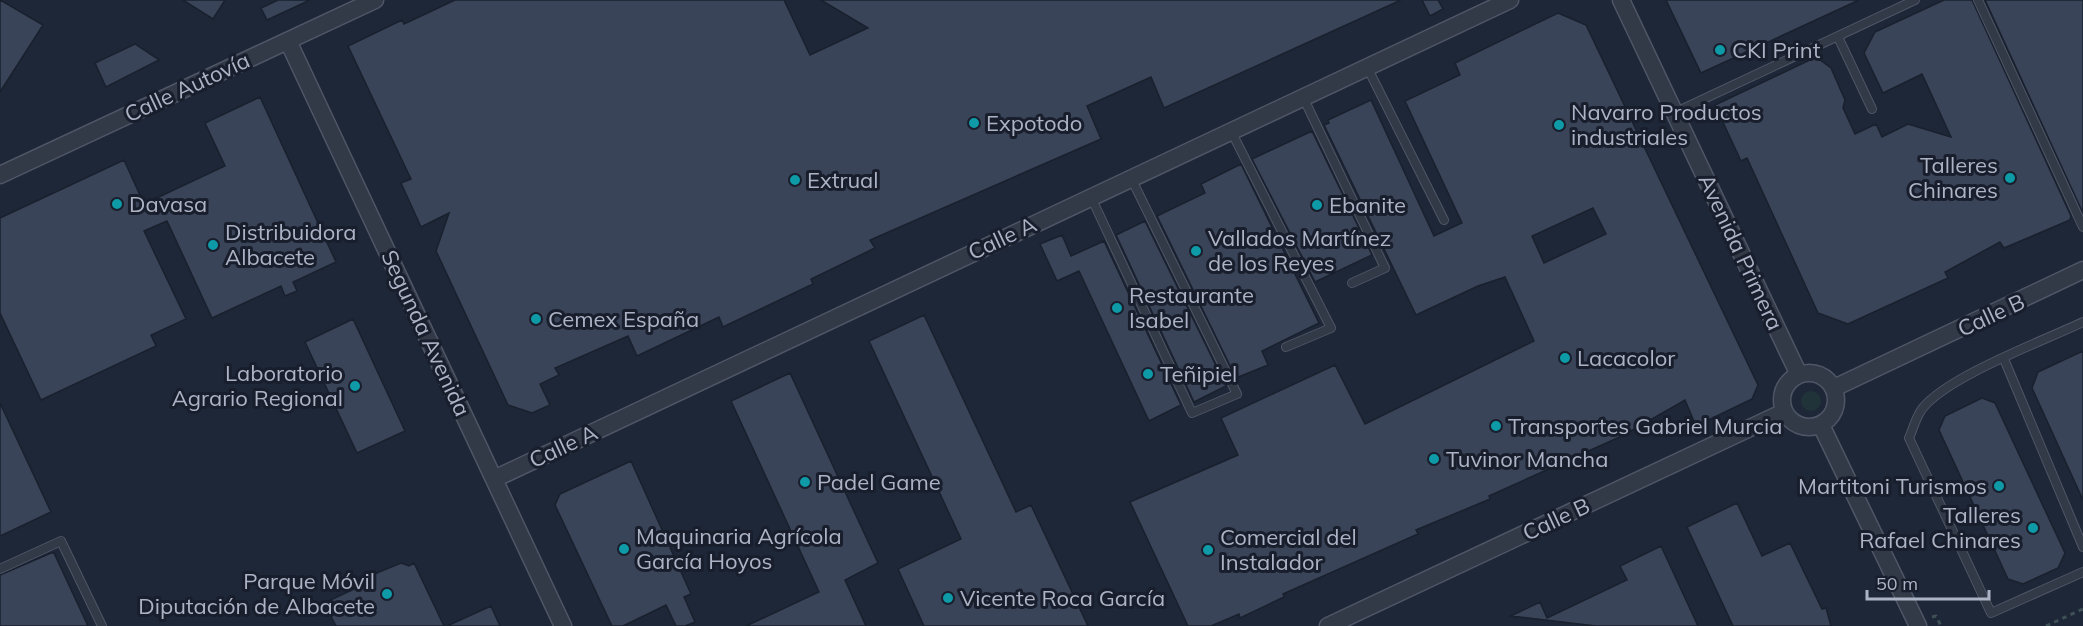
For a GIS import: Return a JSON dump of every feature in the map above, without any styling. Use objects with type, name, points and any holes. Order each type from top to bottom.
[{"type":"street","name":"Calle Autovía","points":[[0,175],[375,0]]},
{"type":"street","name":"Calle A","points":[[494,479],[1510,0]]},
{"type":"street","name":"Avenida Primera","points":[[1622,0],[1799,375]]},
{"type":"street","name":"Segunda Avenida","points":[[288,40],[563,626]]},
{"type":"street","name":"Calle B","points":[[1834,388],[2083,270]]},
{"type":"street","points":[[1799,375],[1819,375],[1834,388],[1836,405],[1831,416],[1821,425],[1801,427],[1793,423],[1784,412],[1783,392],[1788,383],[1799,375]]},
{"type":"street","name":"Calle B","points":[[1331,625],[1784,412]]},
{"type":"street","points":[[1821,425],[1916,624]]},
{"type":"lane","points":[[1676,112],[1915,0]]},
{"type":"lane","points":[[1978,0],[2083,227]]},
{"type":"lane","points":[[1838,38],[1872,109]]},
{"type":"lane","points":[[1367,67],[1444,219]]},
{"type":"lane","points":[[1303,97],[1385,268],[1352,283]]},
{"type":"lane","points":[[1231,131],[1331,328],[1287,347]]},
{"type":"lane","points":[[1091,196],[1192,413],[1237,394],[1131,178]]},
{"type":"lane","points":[[2083,322],[1938,392],[1921,410],[1909,438],[1991,614],[2083,572]]},
{"type":"lane","points":[[2004,359],[2083,547]]},
{"type":"lane","points":[[0,569],[61,541],[102,626]]},
{"type":"path","points":[[2047,626],[2083,609]]},
{"type":"green space","points":[[1811,391],[1818,394],[1821,401],[1818,408],[1811,411],[1804,408],[1801,401],[1804,394]]},
{"type":"building","points":[[0,0],[43,25],[0,92]]},
{"type":"building","points":[[183,0],[225,0],[213,19]]},
{"type":"building","points":[[278,0],[310,0],[267,20],[261,8]]},
{"type":"building","points":[[455,0],[784,0],[810,55],[868,28],[821,0],[1401,0],[1164,108],[1151,77],[1087,106],[1101,139],[870,240],[875,248],[811,279],[813,284],[723,327],[719,317],[637,356],[628,336],[555,368],[559,375],[540,384],[550,405],[532,413],[508,405],[436,251],[449,213],[421,227],[401,183],[411,179],[348,46],[402,20],[404,24]]},
{"type":"building","points":[[1422,0],[1438,0],[1443,9],[1430,16]]},
{"type":"building","name":"CKI Print","points":[[1666,0],[1859,0],[1701,73]]},
{"type":"building","points":[[1944,0],[1972,0],[2071,216],[2070,220],[2004,248],[2000,242],[1945,272],[1948,278],[1848,324],[1818,313],[1747,158],[1741,161],[1715,105],[1816,57],[1831,68],[1845,100],[1843,108],[1855,134],[1876,124],[1882,137],[1908,124],[1951,137],[1922,74],[1883,93],[1864,53],[1875,32]]},
{"type":"building","points":[[1985,0],[2083,0],[2082,211]]},
{"type":"building","points":[[1558,13],[1586,25],[1758,385],[1752,399],[1696,426],[1685,400],[1624,435],[1489,496],[1490,499],[1416,530],[1418,534],[1283,594],[1284,597],[1240,618],[1239,614],[1211,626],[1188,626],[1130,502],[1238,455],[1221,418],[1335,365],[1365,424],[1534,341],[1505,277],[1478,286],[1416,315],[1324,125],[1329,123],[1328,120],[1371,100],[1434,236],[1462,223],[1405,101],[1460,75],[1455,63]],"holes":[[[1593,208],[1606,234],[1544,263],[1532,236]]]},
{"type":"building","points":[[135,44],[159,60],[106,87],[95,63]]},
{"type":"building","points":[[260,97],[336,262],[293,282],[297,291],[285,296],[281,286],[212,318],[167,221],[144,231],[186,319],[151,335],[156,346],[41,400],[0,313],[0,218],[124,160],[144,204],[225,166],[205,123]]},
{"type":"building","name":"Ebanite","points":[[1312,131],[1372,255],[1315,282],[1252,159]]},
{"type":"building","points":[[1241,164],[1319,323],[1262,351],[1268,365],[1236,378],[1157,216],[1205,193],[1201,184]]},
{"type":"building","points":[[1145,221],[1226,386],[1194,402],[1116,235]]},
{"type":"building","points":[[1062,235],[1071,256],[1104,241],[1181,405],[1149,421],[1079,271],[1057,281],[1040,244]]},
{"type":"building","points":[[924,315],[1016,512],[1031,505],[1088,626],[924,626],[898,569],[961,539],[869,341]]},
{"type":"building","name":"Laboratorio Agrario Regional","points":[[353,319],[405,431],[357,453],[305,342]]},
{"type":"building","points":[[2083,351],[2083,500],[2032,388],[2038,372]]},
{"type":"building","name":"Padel Game","points":[[790,373],[878,563],[845,580],[866,626],[746,626],[819,592],[731,401]]},
{"type":"building","points":[[1982,398],[1995,403],[2065,553],[2058,568],[2023,584],[2008,579],[1939,430],[1945,416]]},
{"type":"building","points":[[0,403],[51,512],[0,536]]},
{"type":"building","name":"Maquinaria Agrícola García Hoyos","points":[[631,461],[691,594],[684,597],[695,622],[685,626],[676,626],[666,605],[623,626],[612,626],[555,505],[560,494]]},
{"type":"building","points":[[1737,503],[1762,556],[1790,543],[1822,609],[1826,608],[1831,626],[1733,626],[1687,527]]},
{"type":"building","points":[[1661,546],[1698,626],[1596,626],[1511,616],[1540,602],[1547,618],[1627,580],[1620,566]]},
{"type":"building","points":[[54,553],[88,626],[0,626],[0,575]]},
{"type":"building","name":"Parque Móvil Diputación de Albacete","points":[[401,563],[409,566],[414,563],[444,626],[336,626],[324,603],[365,584],[367,577]]},
{"type":"building","points":[[491,606],[500,626],[447,626]]},
{"type":"place","name":"CKI Print","points":[[1720,50]]},
{"type":"place","name":"Expotodo","points":[[974,123]]},
{"type":"place","name":"Navarro Productos industriales","points":[[1559,125]]},
{"type":"place","name":"Talleres Chinares","points":[[2010,178]]},
{"type":"place","name":"Extrual","points":[[795,180]]},
{"type":"place","name":"Davasa","points":[[117,204]]},
{"type":"place","name":"Ebanite","points":[[1317,205]]},
{"type":"place","name":"Distribuidora Albacete","points":[[213,245]]},
{"type":"place","name":"Vallados Martínez de los Reyes","points":[[1196,251]]},
{"type":"place","name":"Restaurante Isabel","points":[[1117,308]]},
{"type":"place","name":"Cemex España","points":[[536,319]]},
{"type":"place","name":"Lacacolor","points":[[1565,358]]},
{"type":"place","name":"Teñipiel","points":[[1148,374]]},
{"type":"place","name":"Laboratorio Agrario Regional","points":[[355,386]]},
{"type":"place","name":"Transportes Gabriel Murcia","points":[[1496,426]]},
{"type":"place","name":"Tuvinor Mancha","points":[[1434,459]]},
{"type":"place","name":"Padel Game","points":[[805,482]]},
{"type":"place","name":"Martitoni Turismos","points":[[1999,486]]},
{"type":"place","name":"Talleres Rafael Chinares","points":[[2033,528]]},
{"type":"place","name":"Maquinaria Agrícola García Hoyos","points":[[624,549]]},
{"type":"place","name":"Comercial del Instalador","points":[[1208,550]]},
{"type":"place","name":"Parque Móvil Diputación de Albacete","points":[[387,594]]},
{"type":"place","name":"Vicente Roca García","points":[[948,598]]}]
